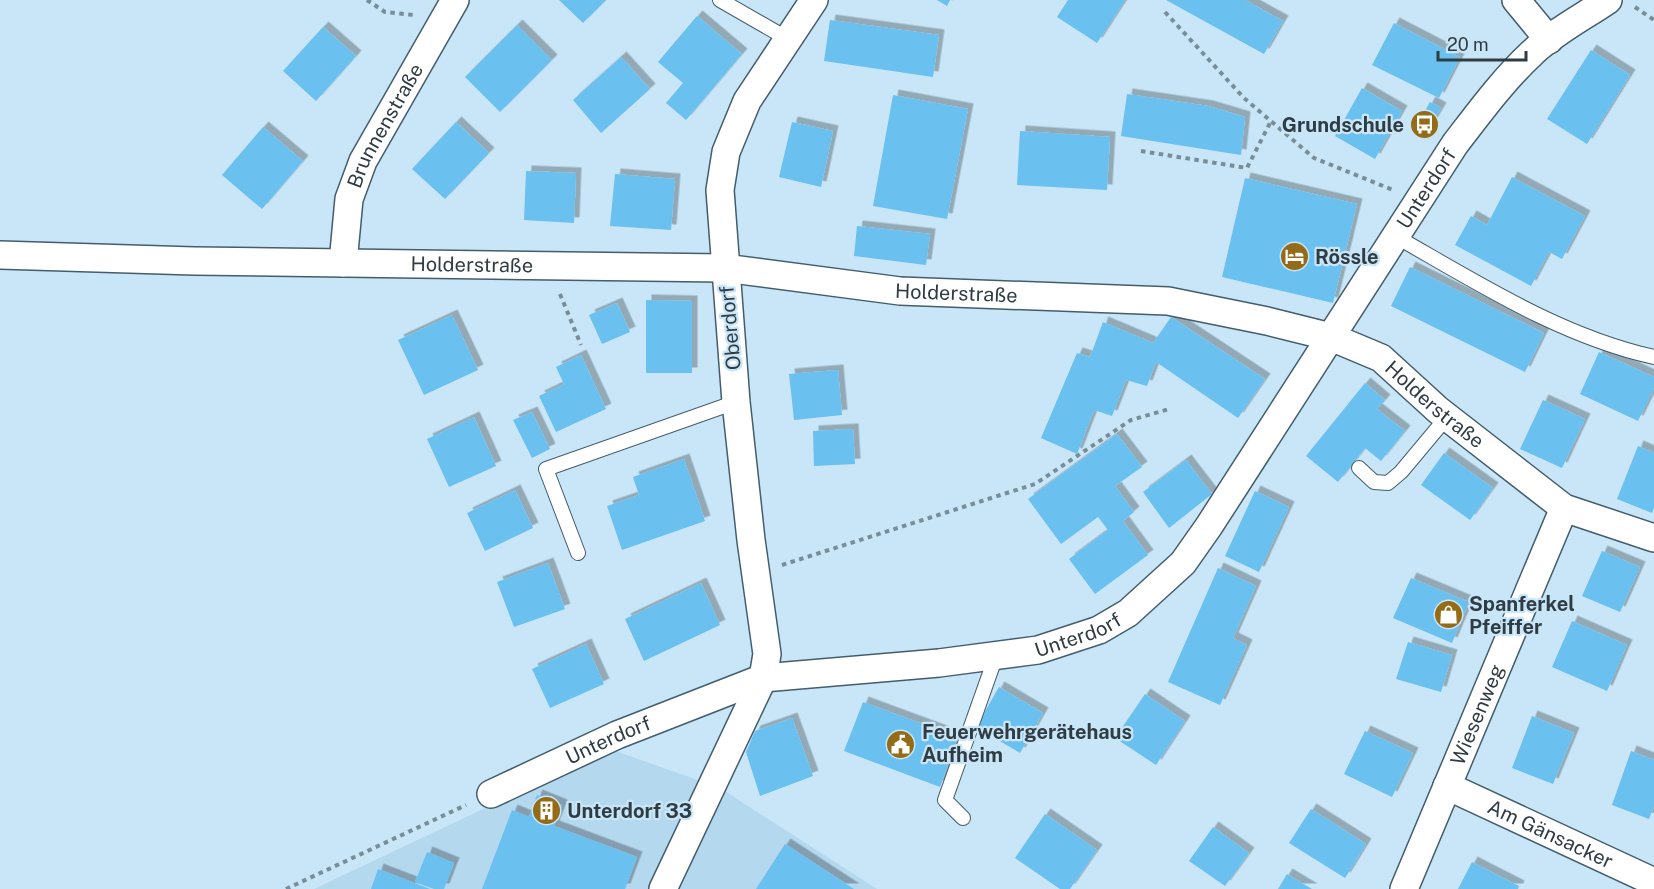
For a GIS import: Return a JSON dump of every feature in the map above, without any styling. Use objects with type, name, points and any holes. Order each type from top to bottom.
[{"type":"street","name":"Oberdorf","points":[[663,889],[763,678],[767,654],[736,402],[724,268],[720,190],[726,152],[747,101],[814,0]]},
{"type":"street","points":[[1516,0],[1549,40]]},
{"type":"street","name":"Unterdorf","points":[[491,794],[617,735],[763,678],[939,663],[1038,650],[1099,630],[1128,613],[1182,563],[1209,526],[1395,236],[1455,144],[1477,115],[1534,52],[1608,0]]},
{"type":"street","name":"Brunnenstraße","points":[[343,263],[349,199],[363,161],[450,9]]},
{"type":"street","name":"Holderstraße","points":[[0,255],[194,261],[724,268],[900,291],[1168,301],[1267,321],[1330,337],[1381,358],[1447,417],[1563,508],[1654,538]]},
{"type":"street","name":"Wiesenweg","points":[[1404,889],[1563,508]]},
{"type":"street","name":"Am Gänsacker","points":[[1447,786],[1654,882]]},
{"type":"lane","points":[[720,0],[788,39]]},
{"type":"lane","points":[[1395,236],[1543,319],[1619,349],[1654,357]]},
{"type":"lane","points":[[578,553],[546,469],[736,402]]},
{"type":"lane","points":[[1359,468],[1374,482],[1388,483],[1401,472],[1447,417]]},
{"type":"lane","points":[[963,818],[945,800],[996,656]]},
{"type":"path","points":[[367,0],[385,12],[450,9]]},
{"type":"path","points":[[1634,7],[1654,20]]},
{"type":"path","points":[[1165,12],[1244,98],[1314,158],[1419,201]]},
{"type":"path","points":[[1141,151],[1247,168],[1271,122]]},
{"type":"path","points":[[548,266],[581,345]]},
{"type":"path","points":[[756,573],[1035,484],[1131,420],[1169,409]]},
{"type":"path","points":[[286,889],[491,794]]},
{"type":"shaded area","points":[[610,749],[706,783],[656,889],[314,889]]},
{"type":"shaded area","points":[[723,790],[877,889],[674,889]]},
{"type":"building","points":[[559,0],[606,0],[583,23]]},
{"type":"building","points":[[937,0],[950,0],[947,6]]},
{"type":"building","points":[[1068,0],[1125,0],[1097,43],[1057,17]]},
{"type":"building","points":[[1166,0],[1245,0],[1283,21],[1264,54]]},
{"type":"building","points":[[697,16],[742,54],[686,120],[666,103],[683,83],[658,62]]},
{"type":"building","points":[[830,20],[939,35],[933,77],[824,61]]},
{"type":"building","points":[[1394,23],[1460,57],[1439,98],[1372,65]]},
{"type":"building","points":[[517,25],[552,60],[500,112],[465,77]]},
{"type":"building","points":[[323,27],[356,56],[316,101],[283,71]]},
{"type":"building","points":[[1591,50],[1630,75],[1587,144],[1547,119]]},
{"type":"building","points":[[621,57],[650,89],[601,133],[573,100]]},
{"type":"building","points":[[1362,88],[1402,111],[1375,159],[1335,136]]},
{"type":"building","points":[[1127,94],[1208,106],[1245,117],[1241,155],[1121,136]]},
{"type":"building","points":[[893,95],[968,109],[947,219],[873,206]]},
{"type":"building","points":[[1430,102],[1441,108],[1431,125],[1421,118]]},
{"type":"building","points":[[456,122],[489,153],[445,199],[412,169]]},
{"type":"building","points":[[792,122],[833,131],[821,187],[779,177]]},
{"type":"building","points":[[263,127],[303,161],[262,209],[222,175]]},
{"type":"building","points":[[1020,131],[1110,137],[1107,190],[1017,185]]},
{"type":"building","points":[[526,171],[576,173],[574,223],[524,220]]},
{"type":"building","points":[[615,174],[675,179],[671,230],[610,226]]},
{"type":"building","points":[[1512,177],[1585,216],[1562,259],[1549,252],[1531,286],[1455,245],[1471,216],[1487,225]]},
{"type":"building","points":[[1245,178],[1357,204],[1333,303],[1222,277]]},
{"type":"building","points":[[857,226],[930,234],[926,265],[854,256]]},
{"type":"building","points":[[1410,267],[1544,333],[1525,372],[1391,306]]},
{"type":"building","points":[[646,300],[692,301],[692,373],[646,373]]},
{"type":"building","points":[[617,303],[630,332],[602,344],[589,315]]},
{"type":"building","points":[[452,315],[478,370],[424,395],[398,340]]},
{"type":"building","points":[[1171,317],[1265,379],[1238,418],[1156,362],[1147,386],[1126,380],[1112,416],[1094,410],[1077,454],[1041,438],[1077,353],[1090,357],[1103,322],[1153,343]]},
{"type":"building","points":[[1599,352],[1654,377],[1654,388],[1638,421],[1580,394]]},
{"type":"building","points":[[581,355],[606,409],[556,432],[539,396],[564,384],[556,367]]},
{"type":"building","points":[[838,370],[842,415],[794,420],[789,374]]},
{"type":"building","points":[[1365,383],[1385,400],[1377,409],[1405,431],[1381,461],[1365,448],[1338,482],[1306,456]]},
{"type":"building","points":[[1543,400],[1585,419],[1562,468],[1520,449]]},
{"type":"building","points":[[532,412],[550,449],[532,458],[513,420]]},
{"type":"building","points":[[474,417],[496,466],[449,487],[427,439]]},
{"type":"building","points":[[853,429],[855,464],[814,466],[813,431]]},
{"type":"building","points":[[1117,434],[1142,467],[1115,486],[1134,512],[1123,521],[1148,555],[1095,594],[1069,559],[1108,530],[1098,517],[1061,544],[1028,499]]},
{"type":"building","points":[[1638,446],[1654,453],[1654,508],[1652,513],[1617,499]]},
{"type":"building","points":[[1444,453],[1493,488],[1470,520],[1421,485]]},
{"type":"building","points":[[684,459],[705,521],[622,550],[607,506],[639,495],[633,477]]},
{"type":"building","points":[[1186,460],[1212,494],[1169,528],[1143,492]]},
{"type":"building","points":[[515,490],[533,528],[485,551],[467,513]]},
{"type":"building","points":[[1255,491],[1289,507],[1259,572],[1225,556]]},
{"type":"building","points":[[1602,551],[1640,567],[1620,612],[1582,596]]},
{"type":"building","points":[[548,563],[565,609],[514,627],[497,582]]},
{"type":"building","points":[[1218,568],[1256,586],[1233,638],[1247,645],[1220,705],[1168,682]]},
{"type":"building","points":[[1411,578],[1469,602],[1452,643],[1393,618]]},
{"type":"building","points":[[701,583],[720,625],[644,661],[625,619]]},
{"type":"building","points":[[1572,621],[1627,645],[1607,691],[1552,667]]},
{"type":"building","points":[[1408,642],[1452,655],[1441,692],[1396,679]]},
{"type":"building","points":[[586,644],[604,684],[550,708],[532,669]]},
{"type":"building","points":[[999,687],[1043,713],[1020,753],[976,727]]},
{"type":"building","points":[[1145,694],[1185,721],[1156,765],[1115,738]]},
{"type":"building","name":"Feuerwehrgerätehaus Aufheim","points":[[863,702],[958,737],[940,787],[844,751]]},
{"type":"building","points":[[1532,716],[1574,733],[1553,784],[1512,768]]},
{"type":"building","points":[[792,718],[813,776],[760,796],[746,752],[755,731]]},
{"type":"building","points":[[1365,731],[1413,753],[1392,797],[1344,774]]},
{"type":"building","points":[[1631,751],[1654,760],[1654,806],[1649,819],[1612,805]]},
{"type":"building","points":[[537,795],[562,805],[554,826],[637,857],[625,889],[482,889],[512,810],[529,817]]},
{"type":"building","points":[[1311,809],[1366,844],[1345,878],[1289,843]]},
{"type":"building","points":[[1045,814],[1097,850],[1070,889],[1060,889],[1015,858]]},
{"type":"building","points":[[1213,827],[1249,853],[1225,886],[1189,861]]},
{"type":"building","points":[[785,844],[854,889],[756,889]]},
{"type":"building","points":[[427,852],[454,863],[444,889],[434,889],[415,882]]},
{"type":"building","points":[[1472,862],[1519,886],[1518,889],[1458,889]]},
{"type":"building","points":[[378,869],[430,889],[371,889]]},
{"type":"building","points":[[1287,874],[1312,889],[1278,889]]},
{"type":"place","name":"Grundschule","points":[[1425,125]]},
{"type":"place","name":"Rössle","points":[[1294,257]]},
{"type":"place","name":"Spanferkel Pfeiffer","points":[[1448,615]]},
{"type":"place","name":"Feuerwehrgerätehaus Aufheim","points":[[901,744]]},
{"type":"place","name":"Unterdorf 33","points":[[546,811]]}]
